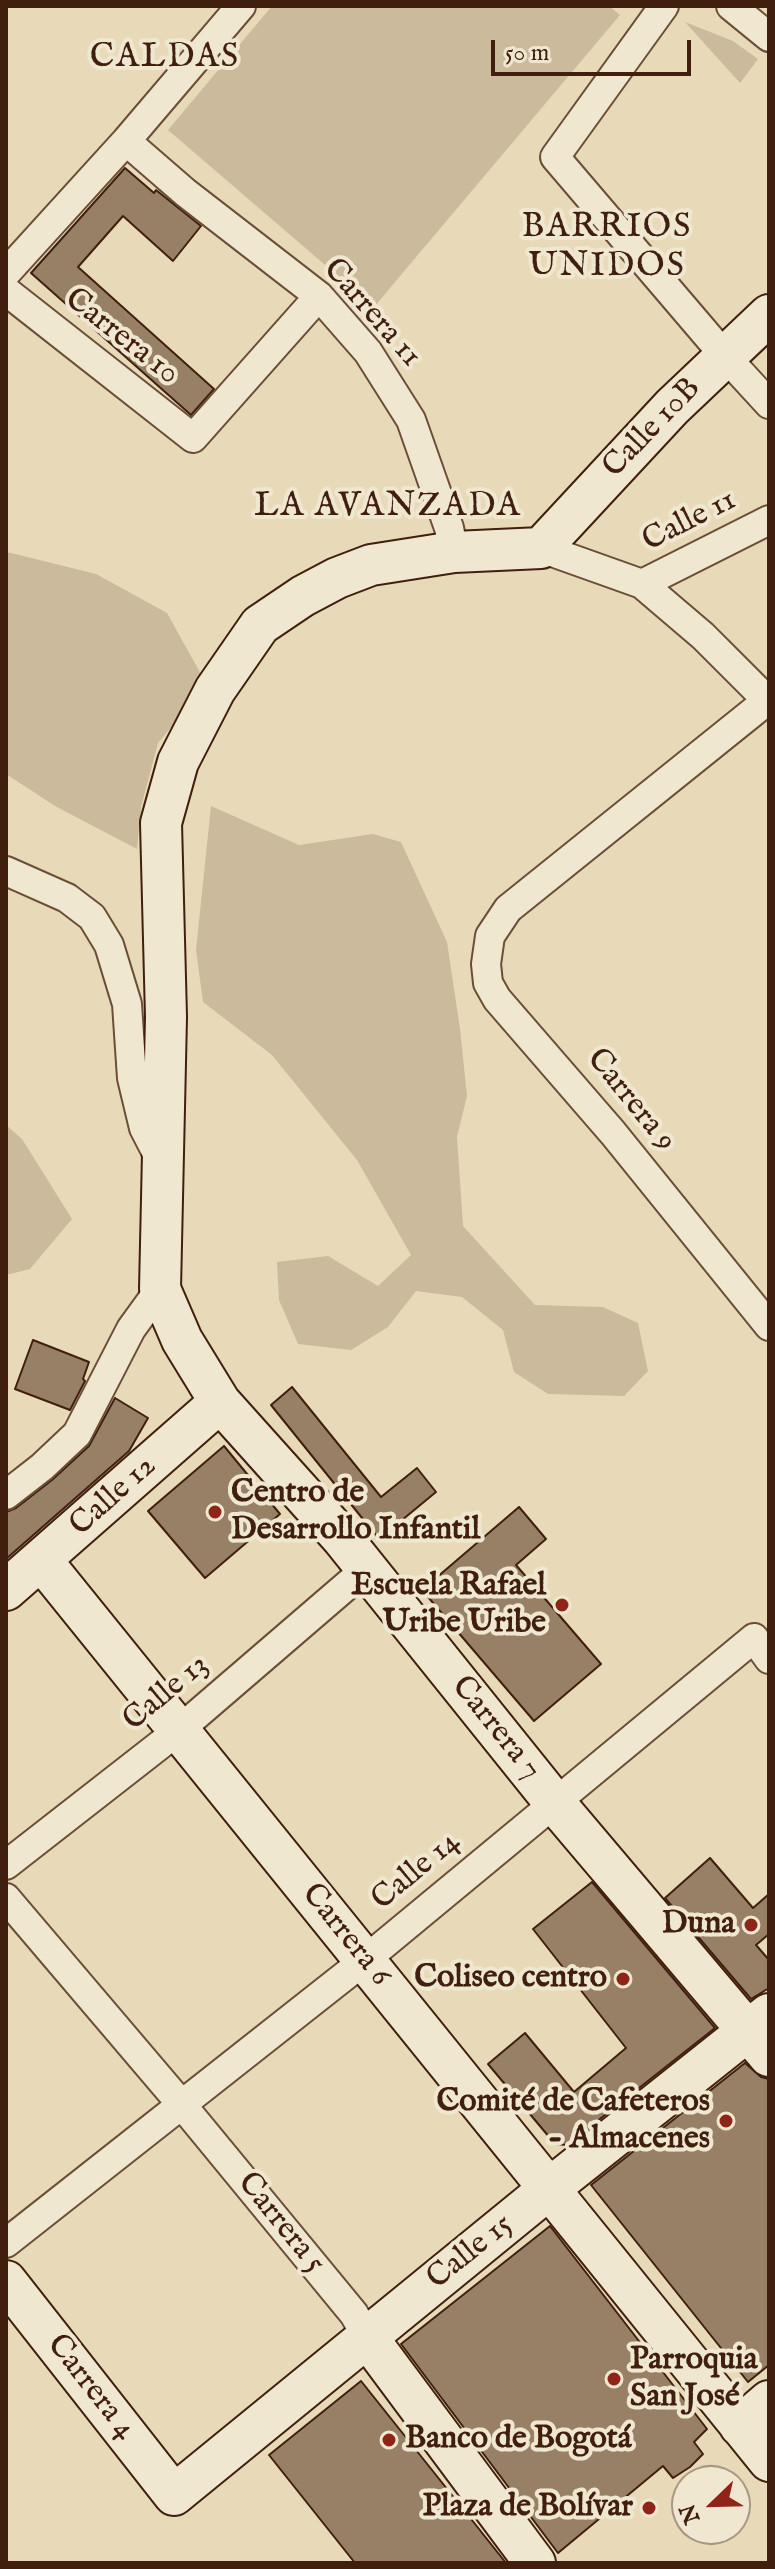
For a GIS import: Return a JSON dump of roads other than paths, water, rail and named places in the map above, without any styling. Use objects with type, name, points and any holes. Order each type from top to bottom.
[{"type":"main road","name":"Calle 10B","points":[[541,548],[724,355],[769,315]]},
{"type":"main road","points":[[160,1289],[166,1017],[161,823],[178,762],[215,690],[260,625],[337,578],[371,565],[454,552],[541,548]]},
{"type":"main road","name":"Carrera 7","points":[[160,1289],[182,1340],[220,1402],[342,1538],[554,1802],[762,2034]]},
{"type":"main road","name":"Calle 12","points":[[6,1590],[220,1402]]},
{"type":"main road","name":"Carrera 6","points":[[42,1561],[550,2188],[755,2414],[769,2461]]},
{"type":"main road","name":"Calle 15","points":[[174,2495],[550,2188],[762,2034]]},
{"type":"main road","name":"Carrera 4","points":[[6,2281],[174,2495]]},
{"type":"main road","name":"Carrera 5","points":[[367,2337],[535,2563]]},
{"type":"street","points":[[6,273],[126,141],[241,6]]},
{"type":"street","points":[[664,6],[555,157],[769,404]]},
{"type":"street","points":[[731,6],[769,37]]},
{"type":"street","name":"Carrera 11","points":[[126,141],[186,193],[319,296],[368,352],[411,420],[449,528],[454,552]]},
{"type":"street","name":"Carrera 10","points":[[6,291],[193,438],[319,296]]},
{"type":"street","name":"Calle 11","points":[[642,584],[769,520]]},
{"type":"street","points":[[541,548],[642,584],[703,636],[768,701]]},
{"type":"street","name":"Carrera 9","points":[[768,701],[508,909],[490,936],[486,964],[488,983],[497,999],[613,1133],[769,1326]]},
{"type":"street","points":[[6,871],[67,898],[92,917],[109,945],[127,1004],[132,1078],[144,1128],[164,1167]]},
{"type":"street","points":[[6,1495],[77,1434],[131,1329],[160,1289]]},
{"type":"street","name":"Calle 13","points":[[6,1865],[179,1730],[366,1569]]},
{"type":"street","name":"Calle 14","points":[[6,2243],[365,1960],[554,1802],[762,1648]]},
{"type":"street","name":"Carrera 5","points":[[6,1898],[354,2314],[367,2337]]},
{"type":"place","name":"Centro de Desarrollo Infantil","points":[[215,1512]]},
{"type":"place","name":"Escuela Rafael Uribe Uribe","points":[[562,1605]]},
{"type":"place","name":"Duna","points":[[751,1925]]},
{"type":"place","name":"Coliseo centro","points":[[623,1979]]},
{"type":"place","name":"Comité de Cafeteros - Almacenes","points":[[726,2121]]},
{"type":"place","name":"Parroquia San José","points":[[614,2379]]},
{"type":"place","name":"Banco de Bogotá","points":[[389,2440]]},
{"type":"place","name":"Plaza de Bolívar","points":[[649,2508]]},
{"type":"district","name":"CALDAS","points":[[165,59]]},
{"type":"district","name":"BARRIOS UNIDOS","points":[[607,248]]},
{"type":"district","name":"LA AVANZADA","points":[[388,508]]}]
